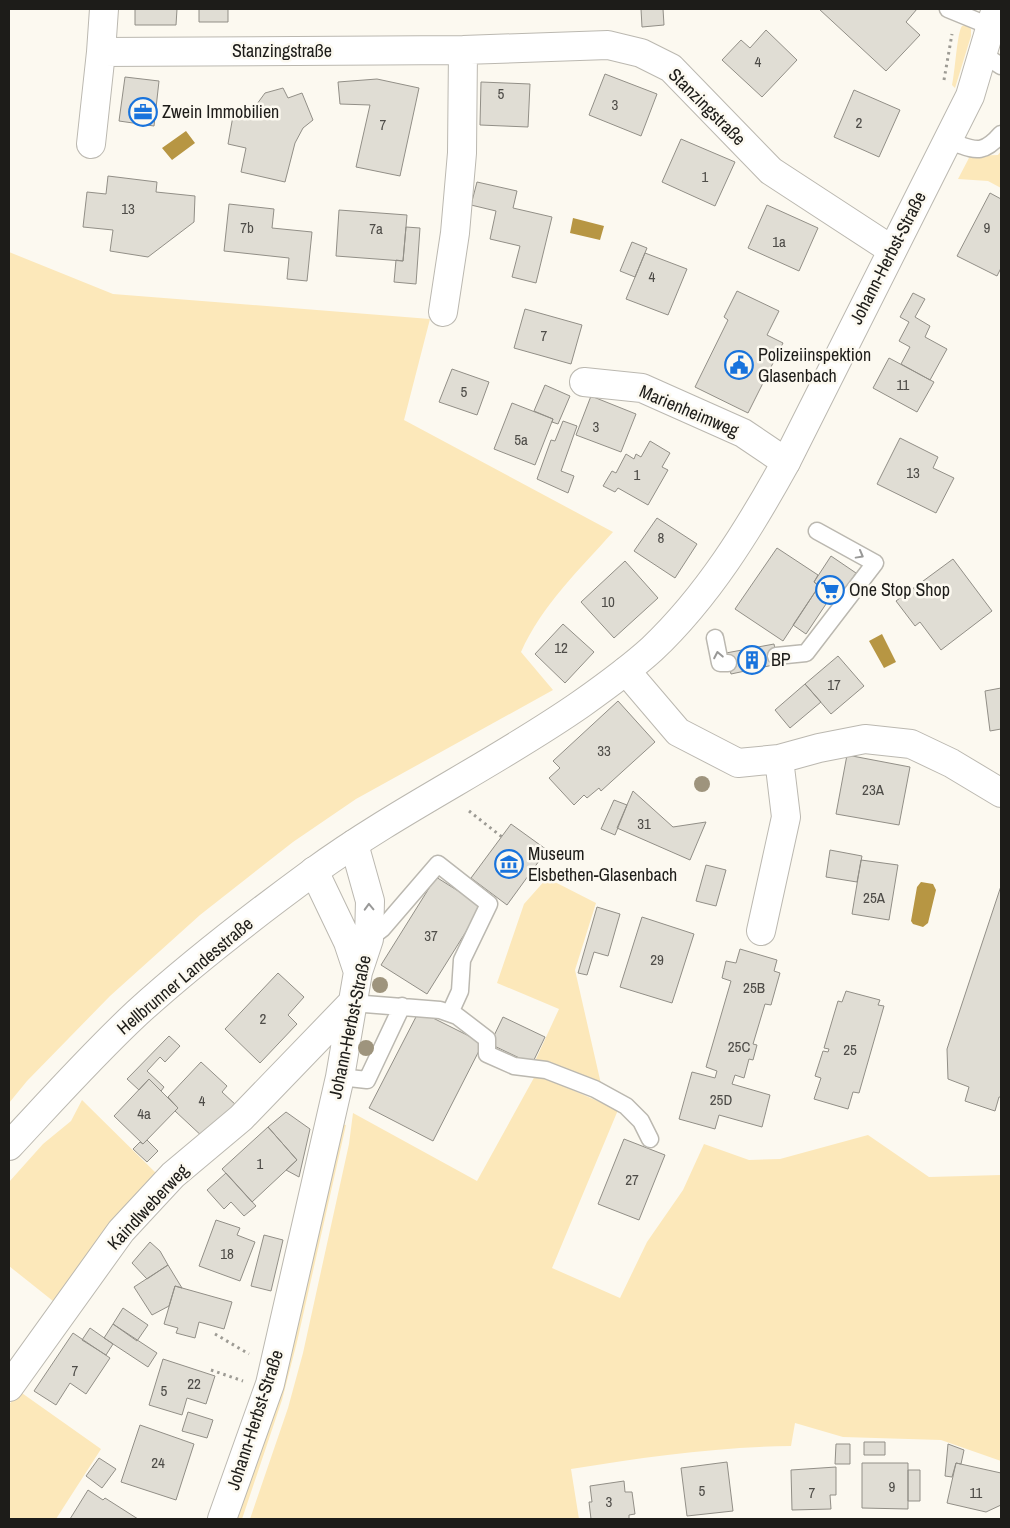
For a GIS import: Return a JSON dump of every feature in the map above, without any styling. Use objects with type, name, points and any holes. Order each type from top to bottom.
[{"type":"street","points":[[91,144],[104,9]]},
{"type":"street","name":"Johann-Herbst-Straße","points":[[222,1519],[270,1384],[340,1077],[358,972],[369,939],[370,901],[354,844],[522,743],[626,671],[652,649],[704,593],[755,518],[786,462],[970,96],[992,61],[996,18]]},
{"type":"street","name":"Stanzingstraße","points":[[101,52],[463,50],[608,45],[641,53],[671,68],[771,171],[892,250]]},
{"type":"street","points":[[443,312],[455,233],[462,153],[463,50]]},
{"type":"street","name":"Marienheimweg","points":[[584,382],[642,388],[743,433],[786,462]]},
{"type":"street","points":[[626,671],[678,732],[738,763],[779,759],[819,748],[866,739],[911,744],[950,763],[1001,793]]},
{"type":"street","points":[[761,932],[786,817],[779,759]]},
{"type":"street","name":"Hellbrunner Landesstraße","points":[[9,1146],[136,1014],[187,970],[314,871],[354,844]]},
{"type":"street","points":[[314,871],[348,942],[358,972]]},
{"type":"street","name":"Kaindlweberweg","points":[[9,1388],[121,1231],[173,1175],[241,1118],[352,1003]]},
{"type":"lane","points":[[948,9],[996,18]]},
{"type":"lane","points":[[948,141],[979,150],[990,147],[1001,134]]},
{"type":"lane","points":[[776,656],[806,653],[875,563],[817,531]]},
{"type":"lane","points":[[715,638],[720,663],[728,663]]},
{"type":"lane","points":[[369,939],[382,930],[438,864],[489,904],[462,960],[460,991],[450,1013]]},
{"type":"lane","points":[[352,1003],[402,1006],[440,1010],[450,1013],[473,1026],[487,1039],[487,1054],[514,1066],[546,1070],[595,1089],[626,1106],[640,1121],[650,1139]]},
{"type":"lane","points":[[340,1077],[367,1080],[402,1006]]},
{"type":"path","points":[[469,811],[502,837]]},
{"type":"path","points":[[215,1334],[252,1356],[250,1363]]},
{"type":"path","points":[[211,1370],[251,1384]]},
{"type":"shaded area","points":[[966,25],[971,29],[971,36],[955,88],[952,85],[960,30],[962,26]]},
{"type":"shaded area","points":[[186,131],[195,143],[172,160],[162,148]]},
{"type":"shaded area","points":[[1001,151],[1001,188],[988,181],[958,179],[970,156],[998,155]]},
{"type":"shaded area","points":[[573,218],[604,226],[600,240],[570,233]]},
{"type":"shaded area","points":[[9,252],[113,294],[430,319],[404,420],[613,532],[550,603],[521,652],[553,690],[356,799],[293,842],[200,915],[110,996],[27,1081],[9,1103]]},
{"type":"shaded area","points":[[882,634],[896,662],[884,668],[869,641]]},
{"type":"shaded area","points":[[547,878],[596,903],[575,970],[601,1084],[535,1061],[559,1009],[497,983],[524,904]]},
{"type":"shaded area","points":[[921,882],[933,884],[936,890],[928,923],[923,927],[913,924],[911,921],[917,887]]},
{"type":"shaded area","points":[[536,1074],[618,1110],[552,1268],[620,1298],[647,1242],[683,1190],[704,1144],[749,1160],[780,1159],[868,1135],[929,1177],[1001,1175],[1001,1461],[941,1440],[843,1437],[795,1423],[791,1446],[735,1448],[681,1453],[571,1469],[579,1519],[250,1519],[288,1408],[303,1353],[349,1144],[353,1113],[477,1181]]},
{"type":"shaded area","points":[[82,1100],[160,1177],[58,1305],[9,1266],[9,1182],[43,1144],[71,1121]]},
{"type":"shaded area","points":[[341,1124],[346,1125],[282,1400],[242,1519],[235,1519]]},
{"type":"shaded area","points":[[19,1391],[101,1449],[56,1519],[9,1519],[9,1405]]},
{"type":"building","points":[[135,9],[177,9],[176,25],[135,25]]},
{"type":"building","points":[[199,9],[228,9],[228,22],[199,22]]},
{"type":"building","points":[[641,9],[663,9],[664,25],[642,27]]},
{"type":"building","points":[[819,9],[917,9],[906,22],[920,35],[886,71]]},
{"type":"building","points":[[766,30],[797,60],[762,97],[722,60],[741,40],[750,48]]},
{"type":"building","points":[[605,74],[657,94],[641,136],[589,115]]},
{"type":"building","points":[[125,77],[159,81],[154,126],[119,121]]},
{"type":"building","points":[[377,79],[419,88],[400,176],[356,167],[370,105],[340,104],[338,82]]},
{"type":"building","points":[[481,82],[530,84],[528,127],[480,125]]},
{"type":"building","points":[[283,88],[288,98],[302,93],[313,120],[303,128],[295,143],[285,182],[241,172],[246,148],[228,144],[233,116],[246,119],[265,93]]},
{"type":"building","points":[[854,90],[900,110],[879,157],[834,137]]},
{"type":"building","points":[[681,139],[735,162],[715,206],[662,182]]},
{"type":"building","points":[[108,176],[157,182],[156,192],[195,196],[194,222],[148,257],[110,251],[113,230],[83,227],[87,192],[106,194]]},
{"type":"building","points":[[477,182],[517,191],[513,208],[552,217],[536,283],[512,277],[520,246],[490,239],[496,211],[471,205]]},
{"type":"building","points":[[990,193],[1001,199],[1001,268],[997,276],[957,256]]},
{"type":"building","points":[[229,204],[274,209],[272,228],[312,232],[307,281],[287,279],[289,258],[224,251]]},
{"type":"building","points":[[767,205],[818,228],[799,271],[748,248]]},
{"type":"building","points":[[339,210],[407,215],[403,261],[336,256]]},
{"type":"building","points":[[406,227],[420,228],[416,284],[394,282],[396,260],[403,261]]},
{"type":"building","points":[[632,242],[647,248],[635,277],[620,271]]},
{"type":"building","points":[[645,253],[687,269],[668,315],[626,299]]},
{"type":"building","name":"Polizeiinspektion Glasenbach","points":[[737,291],[779,311],[767,335],[783,343],[748,413],[695,387],[728,320],[724,317]]},
{"type":"building","points":[[913,293],[925,299],[915,317],[930,326],[925,337],[947,349],[930,380],[901,364],[910,347],[899,341],[909,322],[900,317]]},
{"type":"building","points":[[525,309],[582,325],[571,364],[514,348]]},
{"type":"building","points":[[889,358],[934,382],[917,412],[873,388]]},
{"type":"building","points":[[452,369],[489,382],[477,415],[439,402]]},
{"type":"building","points":[[545,385],[570,396],[558,424],[552,422],[553,419],[534,411]]},
{"type":"building","points":[[591,396],[636,414],[621,452],[576,435]]},
{"type":"building","points":[[512,403],[553,419],[535,465],[494,449]]},
{"type":"building","points":[[563,421],[577,426],[561,471],[574,476],[568,493],[537,479],[551,440],[555,441]]},
{"type":"building","points":[[900,438],[938,457],[933,468],[954,478],[936,513],[877,484]]},
{"type":"building","points":[[650,441],[670,453],[662,467],[668,470],[648,505],[618,488],[615,492],[603,486],[612,471],[616,473],[626,454],[634,459],[636,454],[641,457]]},
{"type":"building","points":[[657,518],[697,544],[675,578],[634,551]]},
{"type":"building","points":[[777,548],[818,575],[814,582],[819,586],[783,641],[735,609]]},
{"type":"building","name":"One Stop Shop","points":[[831,556],[856,573],[838,599],[832,595],[806,634],[793,625],[819,586],[814,582]]},
{"type":"building","points":[[953,559],[992,611],[941,650],[920,622],[915,626],[896,601]]},
{"type":"building","points":[[625,561],[658,598],[614,638],[581,602]]},
{"type":"building","points":[[563,624],[594,652],[565,683],[535,654]]},
{"type":"building","name":"BP","points":[[774,644],[778,664],[731,674],[726,653]]},
{"type":"building","points":[[838,656],[864,686],[831,714],[805,684]]},
{"type":"building","points":[[805,684],[821,702],[790,728],[775,710]]},
{"type":"building","points":[[1001,688],[1001,729],[990,731],[985,691]]},
{"type":"building","points":[[618,701],[655,742],[601,791],[599,788],[587,798],[584,795],[574,805],[549,778],[560,768],[553,761]]},
{"type":"building","points":[[847,755],[910,767],[899,825],[836,814]]},
{"type":"building","points":[[633,791],[673,827],[706,822],[690,860],[617,828]]},
{"type":"building","points":[[614,800],[627,805],[615,835],[601,829]]},
{"type":"building","name":"Museum Elsbethen-Glasenbach","points":[[511,824],[547,850],[507,905],[471,878]]},
{"type":"building","points":[[830,850],[862,856],[857,882],[826,877]]},
{"type":"building","points":[[861,860],[898,865],[889,920],[852,914]]},
{"type":"building","points":[[706,865],[726,870],[716,906],[696,901]]},
{"type":"building","points":[[436,877],[482,906],[427,994],[381,965]]},
{"type":"building","points":[[1001,886],[1001,1097],[999,1097],[995,1111],[965,1101],[969,1087],[948,1079],[947,1049]]},
{"type":"building","points":[[597,907],[620,914],[608,956],[594,952],[587,975],[578,973]]},
{"type":"building","points":[[642,917],[694,934],[672,1003],[620,987]]},
{"type":"building","points":[[740,949],[777,960],[774,971],[780,973],[771,1005],[765,1004],[753,1044],[757,1045],[753,1060],[749,1059],[744,1078],[735,1075],[732,1084],[770,1095],[762,1127],[719,1115],[715,1129],[679,1119],[692,1072],[715,1078],[717,1071],[706,1067],[731,981],[722,978],[726,961],[736,963]]},
{"type":"building","points":[[278,973],[304,997],[288,1015],[297,1024],[260,1063],[225,1029]]},
{"type":"building","points":[[846,991],[880,1000],[878,1005],[884,1006],[859,1093],[853,1092],[848,1109],[814,1099],[821,1078],[815,1076],[823,1051],[828,1052],[829,1049],[824,1048],[838,1001],[842,1002]]},
{"type":"building","points":[[419,1011],[483,1043],[433,1141],[369,1108]]},
{"type":"building","points":[[503,1017],[545,1037],[532,1064],[490,1044]]},
{"type":"building","points":[[169,1036],[180,1046],[165,1062],[160,1057],[147,1071],[164,1087],[161,1091],[149,1079],[139,1090],[127,1079]]},
{"type":"building","points":[[201,1062],[227,1086],[222,1092],[237,1106],[205,1139],[175,1111],[178,1108],[168,1097]]},
{"type":"building","points":[[149,1079],[178,1108],[143,1144],[114,1116]]},
{"type":"building","points":[[286,1112],[310,1129],[299,1177],[286,1170],[297,1160],[268,1127]]},
{"type":"building","points":[[268,1127],[297,1160],[252,1202],[222,1169]]},
{"type":"building","points":[[624,1139],[665,1155],[639,1220],[598,1204]]},
{"type":"building","points":[[147,1140],[158,1151],[147,1162],[133,1149],[140,1142],[143,1144]]},
{"type":"building","points":[[226,1173],[256,1206],[244,1216],[231,1202],[224,1209],[207,1190]]},
{"type":"building","points":[[216,1220],[240,1228],[237,1235],[255,1242],[240,1281],[199,1266]]},
{"type":"building","points":[[264,1235],[283,1240],[271,1291],[251,1286]]},
{"type":"building","points":[[150,1242],[160,1251],[168,1265],[147,1279],[132,1263]]},
{"type":"building","points":[[168,1265],[182,1288],[175,1286],[169,1306],[152,1315],[134,1287]]},
{"type":"building","points":[[175,1286],[232,1302],[224,1329],[199,1322],[195,1338],[176,1333],[178,1328],[164,1324]]},
{"type":"building","points":[[123,1308],[148,1325],[137,1341],[113,1324]]},
{"type":"building","points":[[113,1324],[157,1353],[148,1367],[104,1338]]},
{"type":"building","points":[[90,1328],[113,1344],[106,1355],[82,1340]]},
{"type":"building","points":[[73,1333],[110,1358],[86,1394],[70,1383],[56,1405],[34,1391]]},
{"type":"building","points":[[163,1359],[215,1376],[206,1404],[187,1398],[182,1415],[149,1405]]},
{"type":"building","points":[[188,1412],[213,1420],[207,1438],[182,1431]]},
{"type":"building","points":[[140,1425],[194,1444],[176,1500],[121,1482]]},
{"type":"building","points":[[864,1442],[885,1442],[885,1455],[864,1455]]},
{"type":"building","points":[[836,1444],[850,1444],[850,1464],[835,1464]]},
{"type":"building","points":[[948,1444],[964,1450],[961,1464],[956,1463],[952,1477],[945,1476]]},
{"type":"building","points":[[99,1458],[116,1469],[102,1488],[86,1476]]},
{"type":"building","points":[[727,1462],[733,1511],[687,1516],[681,1468]]},
{"type":"building","points":[[862,1463],[908,1463],[908,1509],[862,1508]]},
{"type":"building","points":[[956,1463],[1001,1473],[1001,1505],[986,1512],[947,1503]]},
{"type":"building","points":[[836,1467],[836,1495],[830,1495],[831,1509],[792,1510],[791,1470]]},
{"type":"building","points":[[908,1470],[920,1470],[920,1501],[908,1501]]},
{"type":"building","points":[[624,1481],[625,1492],[632,1492],[635,1514],[629,1515],[629,1519],[591,1519],[589,1502],[592,1502],[590,1486]]},
{"type":"building","points":[[88,1490],[103,1500],[105,1498],[138,1519],[70,1519]]},
{"type":"place","name":"Zwein Immobilien","points":[[143,112]]},
{"type":"place","name":"Polizeiinspektion Glasenbach","points":[[739,365]]},
{"type":"place","name":"One Stop Shop","points":[[830,590]]},
{"type":"place","name":"BP","points":[[752,660]]},
{"type":"place","name":"Museum Elsbethen-Glasenbach","points":[[509,864]]}]
